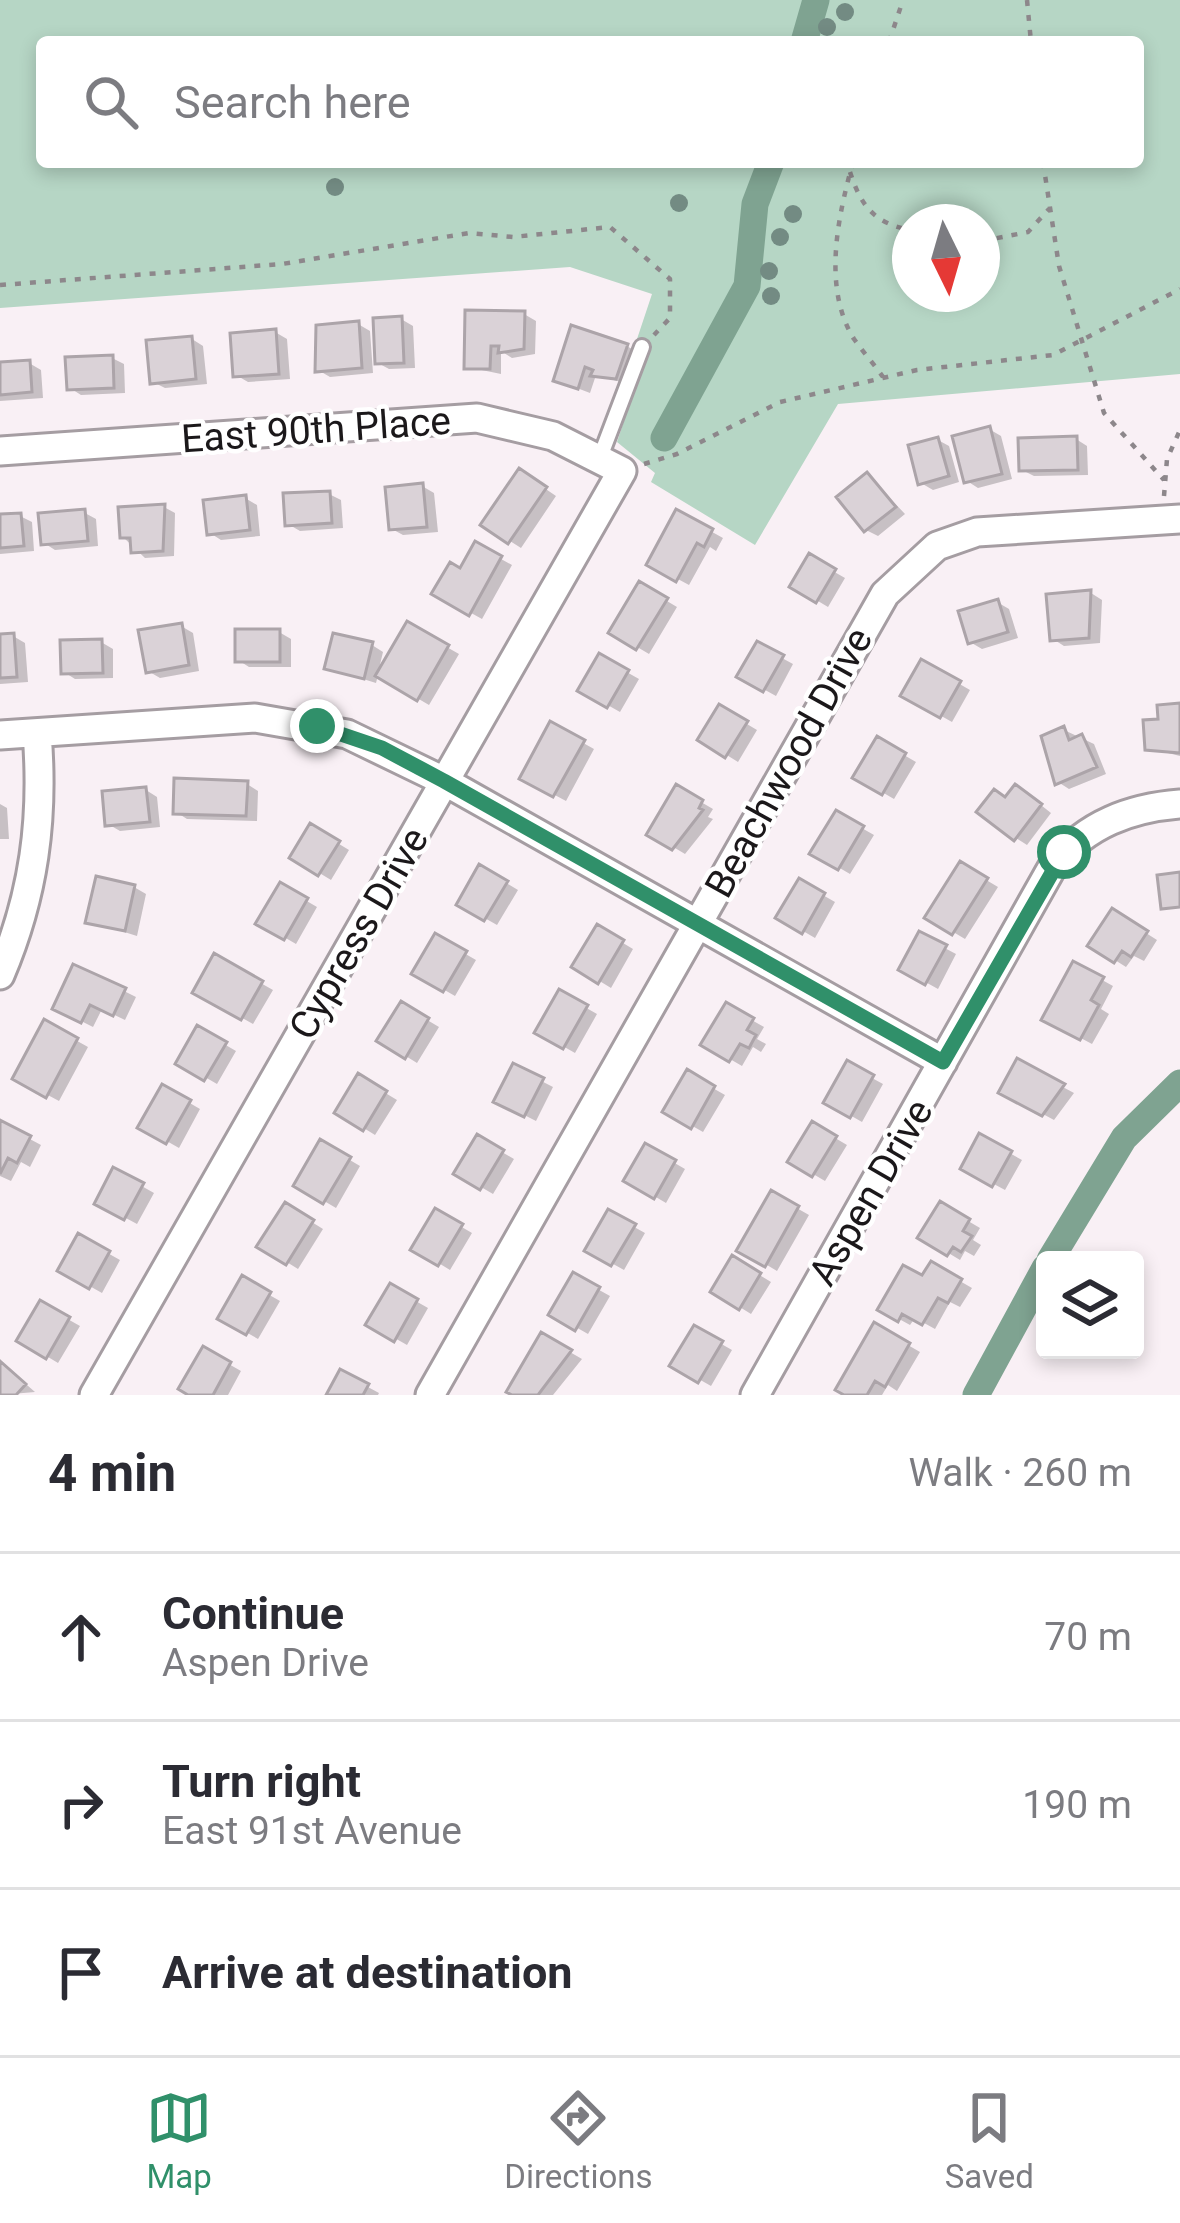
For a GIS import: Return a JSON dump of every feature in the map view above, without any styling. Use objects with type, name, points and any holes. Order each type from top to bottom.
[{"type":"street","name":"East 90th Place","points":[[0,451],[477,418],[528,428],[610,465]]},
{"type":"street","name":"Cypress Drive","points":[[94,1395],[444,781],[610,465]]},
{"type":"street","name":"Beachwood Drive","points":[[430,1395],[869,617],[921,557],[977,532],[1173,520]]},
{"type":"street","points":[[0,735],[286,720],[347,734],[444,781],[694,926],[943,1062]]},
{"type":"street","points":[[0,975],[33,878],[40,795],[37,733]]},
{"type":"street","name":"Aspen Drive","points":[[755,1395],[1064,852],[1112,818],[1180,804]]},
{"type":"lane","points":[[610,465],[641,347]]},
{"type":"path","points":[[891,36],[903,0]]},
{"type":"path","points":[[1027,0],[1030,36]]},
{"type":"path","points":[[851,168],[838,232],[838,290],[852,336],[883,377]]},
{"type":"path","points":[[1044,168],[1080,342],[1111,425],[1157,467],[1173,520]]},
{"type":"path","points":[[850,172],[865,208],[892,226]]},
{"type":"path","points":[[1000,237],[1028,232],[1049,209]]},
{"type":"path","points":[[0,285],[282,264],[470,233],[513,237],[610,227],[663,267],[674,292],[670,318],[641,347]]},
{"type":"path","points":[[610,465],[677,454],[779,402],[883,377],[1032,359],[1080,342],[1180,290]]},
{"type":"path","points":[[1164,480],[1180,430]]},
{"type":"green space","points":[[0,0],[1180,0],[1180,374],[838,404],[755,545],[651,482],[655,473],[617,442],[647,351],[635,345],[652,294],[570,267],[0,308]]},
{"type":"building","points":[[465,310],[525,311],[524,349],[498,353],[499,346],[491,346],[490,369],[464,369]]},
{"type":"building","points":[[402,316],[404,363],[375,364],[373,318]]},
{"type":"building","points":[[359,321],[362,368],[315,372],[316,325]]},
{"type":"building","points":[[571,325],[628,344],[616,379],[590,376],[593,370],[585,367],[578,389],[553,381]]},
{"type":"building","points":[[276,329],[279,374],[233,377],[230,333]]},
{"type":"building","points":[[192,336],[196,379],[150,384],[146,340]]},
{"type":"building","points":[[113,355],[114,388],[67,390],[65,357]]},
{"type":"building","points":[[30,360],[32,392],[0,395],[0,362]]},
{"type":"building","points":[[990,426],[1002,474],[964,483],[952,436]]},
{"type":"building","points":[[1077,436],[1078,470],[1019,471],[1018,438]]},
{"type":"building","points":[[938,437],[949,476],[918,485],[908,445]]},
{"type":"building","points":[[519,468],[547,487],[508,544],[480,525]]},
{"type":"building","points":[[867,472],[896,507],[864,532],[836,497]]},
{"type":"building","points":[[423,483],[427,527],[389,530],[385,487]]},
{"type":"building","points":[[330,491],[332,523],[285,526],[283,493]]},
{"type":"building","points":[[246,495],[250,530],[207,535],[203,500]]},
{"type":"building","points":[[165,504],[163,551],[131,553],[130,538],[120,538],[118,507]]},
{"type":"building","points":[[85,509],[88,541],[41,545],[38,513]]},
{"type":"building","points":[[676,509],[713,529],[704,547],[697,543],[676,582],[646,565]]},
{"type":"building","points":[[21,513],[24,546],[0,548],[0,514]]},
{"type":"building","points":[[475,541],[502,556],[469,616],[431,594],[450,562],[460,568]]},
{"type":"building","points":[[809,553],[836,569],[816,603],[789,587]]},
{"type":"building","points":[[639,581],[668,598],[636,650],[608,633]]},
{"type":"building","points":[[1091,590],[1089,638],[1050,641],[1046,594]]},
{"type":"building","points":[[998,599],[1008,632],[968,644],[958,611]]},
{"type":"building","points":[[407,621],[449,645],[417,701],[375,676]]},
{"type":"building","points":[[182,623],[189,665],[146,673],[138,630]]},
{"type":"building","points":[[235,629],[280,629],[280,662],[235,662]]},
{"type":"building","points":[[14,633],[17,677],[0,678],[0,634]]},
{"type":"building","points":[[333,633],[373,642],[364,679],[324,669]]},
{"type":"building","points":[[102,639],[103,673],[61,674],[60,640]]},
{"type":"building","points":[[757,641],[784,655],[763,692],[736,677]]},
{"type":"building","points":[[599,653],[629,670],[607,708],[577,691]]},
{"type":"building","points":[[921,659],[961,681],[940,718],[900,696]]},
{"type":"building","points":[[1180,703],[1180,753],[1145,750],[1143,720],[1158,719],[1157,705]]},
{"type":"building","points":[[719,704],[748,721],[725,758],[697,740]]},
{"type":"building","points":[[550,721],[585,740],[553,797],[519,779]]},
{"type":"building","points":[[1064,726],[1069,740],[1082,734],[1097,767],[1055,785],[1041,736]]},
{"type":"building","points":[[877,736],[906,753],[882,795],[852,778]]},
{"type":"building","points":[[174,778],[248,781],[246,816],[173,814]]},
{"type":"building","points":[[676,784],[703,800],[699,808],[703,810],[672,850],[646,835]]},
{"type":"building","points":[[1015,784],[1042,804],[1014,841],[976,812],[994,789],[1005,797]]},
{"type":"building","points":[[146,787],[150,822],[105,826],[102,791]]},
{"type":"building","points":[[836,810],[864,826],[838,870],[809,854]]},
{"type":"building","points":[[310,823],[340,841],[318,876],[289,858]]},
{"type":"building","points":[[960,861],[988,878],[952,935],[924,918]]},
{"type":"building","points":[[479,864],[508,881],[484,921],[456,905]]},
{"type":"building","points":[[1180,872],[1180,907],[1161,909],[1157,875]]},
{"type":"building","points":[[96,876],[135,885],[125,931],[85,923]]},
{"type":"building","points":[[799,878],[825,893],[802,934],[775,918]]},
{"type":"building","points":[[280,882],[308,898],[284,940],[255,924]]},
{"type":"building","points":[[1112,908],[1148,931],[1131,957],[1122,951],[1114,963],[1087,946]]},
{"type":"building","points":[[597,924],[624,940],[598,984],[571,967]]},
{"type":"building","points":[[919,931],[947,945],[925,985],[898,970]]},
{"type":"building","points":[[435,933],[467,951],[443,992],[411,974]]},
{"type":"building","points":[[214,953],[263,981],[241,1020],[192,993]]},
{"type":"building","points":[[1073,961],[1104,977],[1091,1000],[1099,1005],[1080,1040],[1041,1020]]},
{"type":"building","points":[[73,964],[126,988],[113,1016],[90,1005],[81,1023],[52,1009]]},
{"type":"building","points":[[559,989],[588,1005],[563,1049],[534,1033]]},
{"type":"building","points":[[401,1001],[429,1018],[405,1059],[376,1041]]},
{"type":"building","points":[[726,1002],[754,1018],[747,1030],[756,1035],[749,1048],[740,1044],[729,1062],[700,1045]]},
{"type":"building","points":[[44,1019],[78,1038],[46,1098],[12,1079]]},
{"type":"building","points":[[197,1025],[227,1042],[204,1081],[175,1064]]},
{"type":"building","points":[[1017,1058],[1065,1084],[1042,1116],[998,1093]]},
{"type":"building","points":[[847,1060],[874,1075],[850,1118],[823,1103]]},
{"type":"building","points":[[513,1063],[544,1078],[524,1117],[493,1102]]},
{"type":"building","points":[[687,1069],[715,1086],[691,1129],[662,1112]]},
{"type":"building","points":[[358,1073],[387,1091],[363,1131],[334,1113]]},
{"type":"building","points":[[162,1084],[191,1100],[166,1144],[137,1128]]},
{"type":"building","points":[[0,1120],[31,1136],[17,1163],[8,1158],[0,1174]]},
{"type":"building","points":[[812,1121],[837,1136],[812,1177],[787,1162]]},
{"type":"building","points":[[979,1133],[1012,1151],[992,1187],[960,1169]]},
{"type":"building","points":[[477,1134],[504,1150],[480,1190],[453,1174]]},
{"type":"building","points":[[320,1139],[351,1157],[323,1204],[293,1186]]},
{"type":"building","points":[[645,1143],[676,1160],[654,1199],[623,1181]]},
{"type":"building","points":[[113,1167],[144,1183],[124,1220],[94,1204]]},
{"type":"building","points":[[771,1190],[799,1206],[765,1267],[736,1251]]},
{"type":"building","points":[[940,1201],[970,1219],[963,1231],[972,1236],[961,1252],[953,1247],[947,1256],[917,1238]]},
{"type":"building","points":[[285,1202],[314,1220],[286,1265],[256,1247]]},
{"type":"building","points":[[435,1208],[463,1224],[438,1266],[410,1250]]},
{"type":"building","points":[[608,1209],[636,1224],[611,1266],[584,1251]]},
{"type":"building","points":[[78,1233],[110,1251],[89,1289],[57,1271]]},
{"type":"building","points":[[732,1255],[761,1273],[739,1310],[710,1292]]},
{"type":"building","points":[[931,1261],[962,1279],[948,1303],[938,1298],[922,1325],[902,1314],[898,1322],[877,1310],[903,1265],[922,1275]]},
{"type":"building","points":[[573,1272],[600,1287],[575,1331],[548,1315]]},
{"type":"building","points":[[242,1275],[271,1292],[246,1335],[217,1319]]},
{"type":"building","points":[[390,1283],[418,1299],[394,1342],[365,1325]]},
{"type":"building","points":[[40,1300],[70,1317],[46,1359],[16,1341]]},
{"type":"building","points":[[874,1322],[910,1343],[885,1387],[875,1381],[867,1395],[844,1395],[835,1390]]},
{"type":"building","points":[[694,1325],[723,1341],[698,1383],[669,1366]]},
{"type":"building","points":[[541,1332],[572,1350],[538,1395],[506,1392]]},
{"type":"building","points":[[203,1346],[231,1362],[213,1395],[188,1395],[178,1389]]},
{"type":"building","points":[[0,1361],[26,1384],[16,1395],[0,1395]]},
{"type":"building","points":[[340,1369],[369,1384],[363,1395],[326,1395]]},
{"type":"waterway","points":[[806,36],[816,0]]},
{"type":"waterway","points":[[664,438],[747,286],[755,204],[769,168]]},
{"type":"waterway","points":[[1055,1251],[1124,1138],[1180,1083]]},
{"type":"waterway","points":[[976,1395],[1036,1285]]},
{"type":"route","points":[[317,726],[382,748],[444,781],[694,926],[943,1062],[1064,852]]}]
